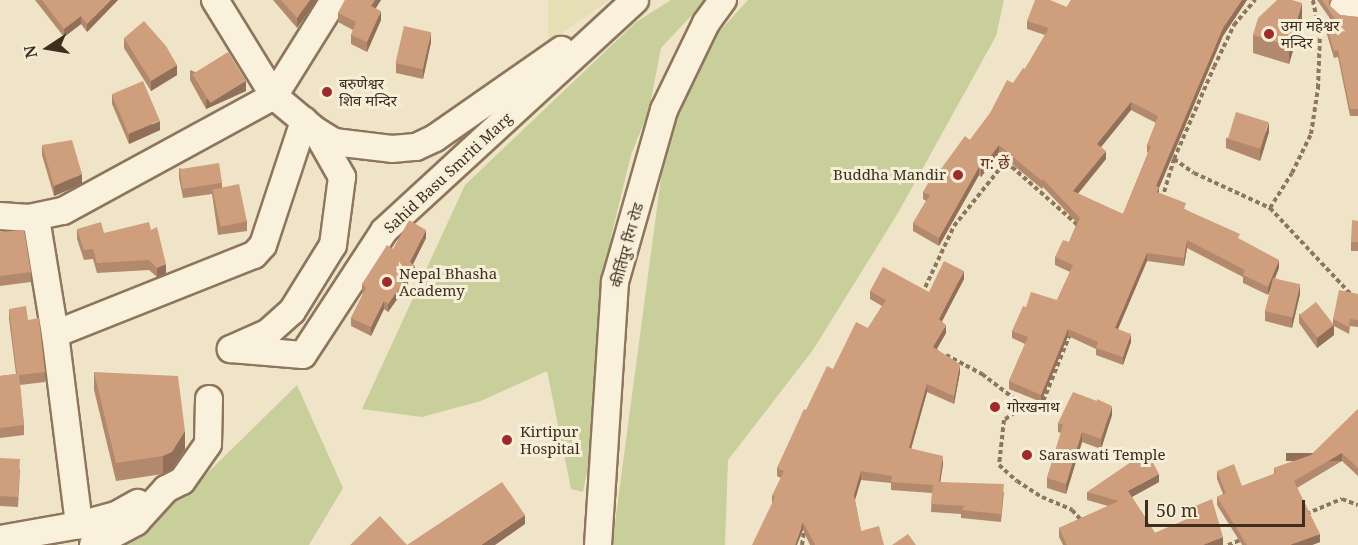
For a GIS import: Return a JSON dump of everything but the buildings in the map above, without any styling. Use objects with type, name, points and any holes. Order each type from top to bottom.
[{"type":"street","name":"Sahid Basu Smriti Marg","points":[[215,0],[274,96],[310,126],[342,177],[333,245],[292,311],[269,332],[231,349],[303,355],[384,231],[634,0]]},
{"type":"street","points":[[0,216],[36,218],[63,211],[274,96],[334,0]]},
{"type":"street","points":[[55,334],[254,255],[263,245],[310,126],[334,142],[392,149],[416,147],[435,138],[634,0]]},
{"type":"street","name":"कीर्तिपुर रिंग रोड","points":[[597,545],[615,282],[664,110],[706,23],[723,0]]},
{"type":"street","points":[[36,218],[86,535]]},
{"type":"street","points":[[0,539],[86,535],[136,522],[166,489],[182,481],[208,444],[209,399]]},
{"type":"path","points":[[1161,204],[1174,159],[1233,25],[1255,0]]},
{"type":"path","points":[[1270,208],[1276,203],[1311,134],[1318,88],[1320,34],[1312,0]]},
{"type":"path","points":[[918,303],[954,226],[1015,148]]},
{"type":"path","points":[[1174,159],[1194,173],[1270,208],[1358,302]]},
{"type":"path","points":[[1002,166],[1012,167],[1085,232]]},
{"type":"path","points":[[1073,329],[1042,404],[1026,407],[1004,420],[999,465],[1017,481],[1072,510],[1089,529]]},
{"type":"path","points":[[942,354],[982,374],[1026,407]]},
{"type":"path","points":[[1301,516],[1342,499],[1358,505]]},
{"type":"path","points":[[802,545],[805,529]]},
{"type":"path","points":[[1228,545],[1249,537]]},
{"type":"shaded area","points":[[548,0],[609,0],[548,43]]},
{"type":"green space","points":[[671,0],[706,0],[661,48],[649,110],[631,155],[611,237],[599,317],[589,462],[583,492],[571,489],[547,371],[481,401],[422,417],[362,409],[465,185],[636,22]]},
{"type":"green space","points":[[748,0],[1004,0],[996,36],[898,213],[813,350],[728,460],[725,545],[612,545],[662,170],[677,114],[708,44]]},
{"type":"green space","points":[[297,385],[343,488],[309,545],[109,545],[183,497]]},
{"type":"place","name":"उमा महेश्वर मन्दिर","points":[[1269,34]]},
{"type":"place","name":"बरुणेश्वर शिव मन्दिर","points":[[327,92]]},
{"type":"place","name":"Buddha Mandir","points":[[958,175]]},
{"type":"place","name":"Nepal Bhasha Academy","points":[[387,282]]},
{"type":"place","name":"गोरखनाथ","points":[[995,407]]},
{"type":"place","name":"Kirtipur Hospital","points":[[507,440]]},
{"type":"place","name":"Saraswati Temple","points":[[1027,455]]},
{"type":"district","name":"ग: छें","points":[[995,163]]}]
